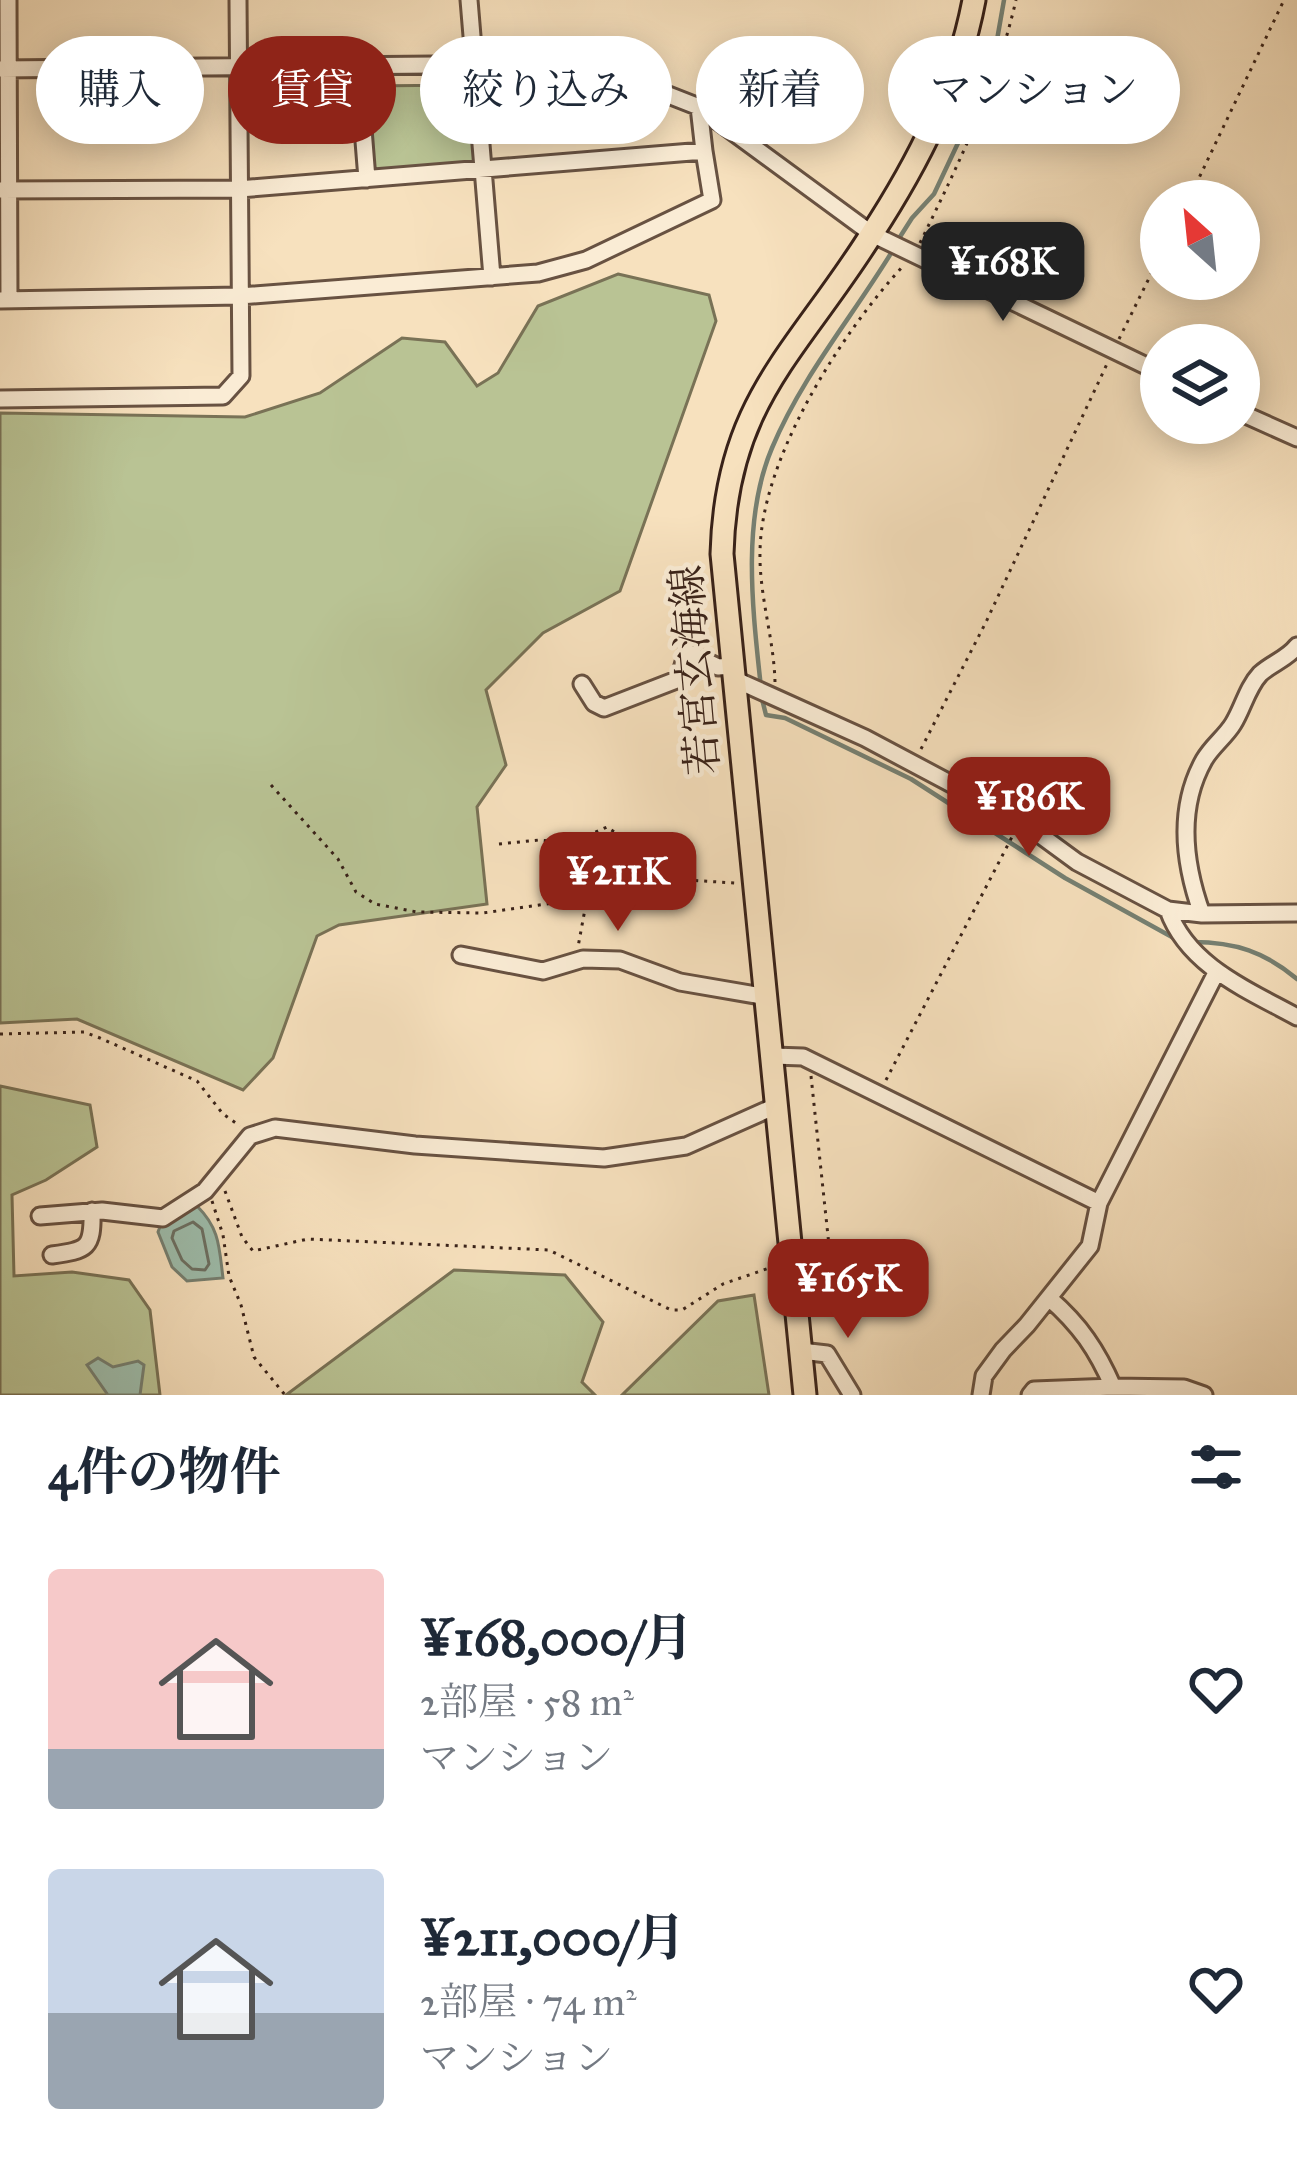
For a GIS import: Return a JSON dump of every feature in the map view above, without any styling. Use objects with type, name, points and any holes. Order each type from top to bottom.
[{"type":"main road","name":"若宮玄海線","points":[[806,1395],[722,554],[725,500],[735,454],[762,392],[872,234],[927,139],[946,95],[974,0]]},
{"type":"street","points":[[8,0],[4,300],[239,296],[538,274],[586,260],[712,200],[703,144]]},
{"type":"street","points":[[238,0],[238,36]]},
{"type":"street","points":[[469,0],[471,36]]},
{"type":"street","points":[[4,69],[228,67]]},
{"type":"street","points":[[0,399],[223,396],[241,376],[239,144]]},
{"type":"street","points":[[365,144],[368,179]]},
{"type":"street","points":[[480,144],[492,277]]},
{"type":"street","points":[[750,144],[872,234],[1140,362]]},
{"type":"street","points":[[4,190],[239,189],[704,151]]},
{"type":"street","points":[[1260,421],[1297,438]]},
{"type":"street","points":[[1202,914],[1185,843],[1187,806],[1195,778],[1214,745],[1232,727],[1261,673],[1297,646]]},
{"type":"street","points":[[582,684],[593,704],[604,708],[679,679],[687,652],[1021,821],[1077,862],[1168,910],[1297,913]]},
{"type":"street","points":[[1168,910],[1190,950],[1297,1017]]},
{"type":"street","points":[[461,955],[543,971],[583,959],[620,960],[680,982],[767,997]]},
{"type":"street","points":[[981,1395],[984,1376],[993,1363],[1090,1246],[1099,1203],[1217,971]]},
{"type":"street","points":[[773,1056],[803,1057],[1099,1203]]},
{"type":"street","points":[[40,1216],[92,1211],[163,1218],[213,1184],[250,1136],[274,1128],[415,1145],[604,1158],[686,1146],[778,1105]]},
{"type":"street","points":[[52,1255],[81,1251],[89,1243],[92,1211]]},
{"type":"street","points":[[1049,1298],[1094,1346],[1114,1387]]},
{"type":"street","points":[[801,1351],[827,1354],[852,1395]]},
{"type":"street","points":[[1030,1395],[1034,1390],[1114,1387],[1184,1388],[1204,1395]]},
{"type":"path","points":[[772,695],[776,679],[760,552],[772,477],[799,417],[876,295],[915,254],[961,164],[1003,55],[1016,0]]},
{"type":"path","points":[[1198,180],[1284,0]]},
{"type":"path","points":[[914,764],[1140,296]]},
{"type":"path","points":[[271,784],[338,859],[356,892],[375,904],[417,912],[483,913],[568,901],[585,909],[578,938],[583,959]]},
{"type":"path","points":[[878,1094],[1021,821]]},
{"type":"path","points":[[499,844],[539,839],[570,843],[607,826],[686,880],[734,883],[754,878]]},
{"type":"path","points":[[0,1034],[84,1032],[100,1038],[197,1081],[223,1114],[250,1136]]},
{"type":"path","points":[[814,1062],[811,1075],[835,1302]]},
{"type":"path","points":[[213,1184],[232,1206],[242,1237],[253,1251],[308,1238],[549,1250],[671,1310],[682,1310],[723,1284],[793,1262]]},
{"type":"path","points":[[213,1184],[229,1276],[254,1357],[285,1395]]},
{"type":"green space","points":[[420,85],[420,144],[474,144],[475,160],[375,171],[370,166],[368,144],[396,144],[396,86]]},
{"type":"green space","points":[[618,274],[709,295],[716,321],[620,591],[543,633],[486,690],[506,765],[477,807],[487,904],[339,925],[317,936],[273,1058],[243,1090],[77,1019],[0,1023],[0,413],[245,417],[320,393],[402,338],[445,342],[477,386],[498,373],[538,306]]},
{"type":"green space","points":[[0,1086],[90,1105],[97,1147],[46,1180],[12,1195],[14,1276],[72,1272],[129,1280],[150,1310],[160,1395],[0,1395]]},
{"type":"green space","points":[[454,1270],[565,1275],[603,1322],[582,1382],[595,1395],[286,1395]]},
{"type":"green space","points":[[754,1295],[769,1395],[622,1395],[718,1301]]},
{"type":"water","points":[[197,1206],[214,1231],[223,1278],[187,1281],[172,1267],[158,1232],[161,1224]]},
{"type":"water","points":[[98,1358],[113,1367],[138,1361],[144,1365],[140,1395],[108,1395],[87,1365]]},
{"type":"waterway","points":[[898,240],[934,194],[974,109],[994,57],[1004,0]]},
{"type":"waterway","points":[[761,688],[752,567],[762,476],[798,396],[893,250]]},
{"type":"waterway","points":[[762,699],[766,715],[785,718],[911,779],[1065,878],[1181,942]]},
{"type":"waterway","points":[[1193,942],[1249,950],[1297,979]]}]
